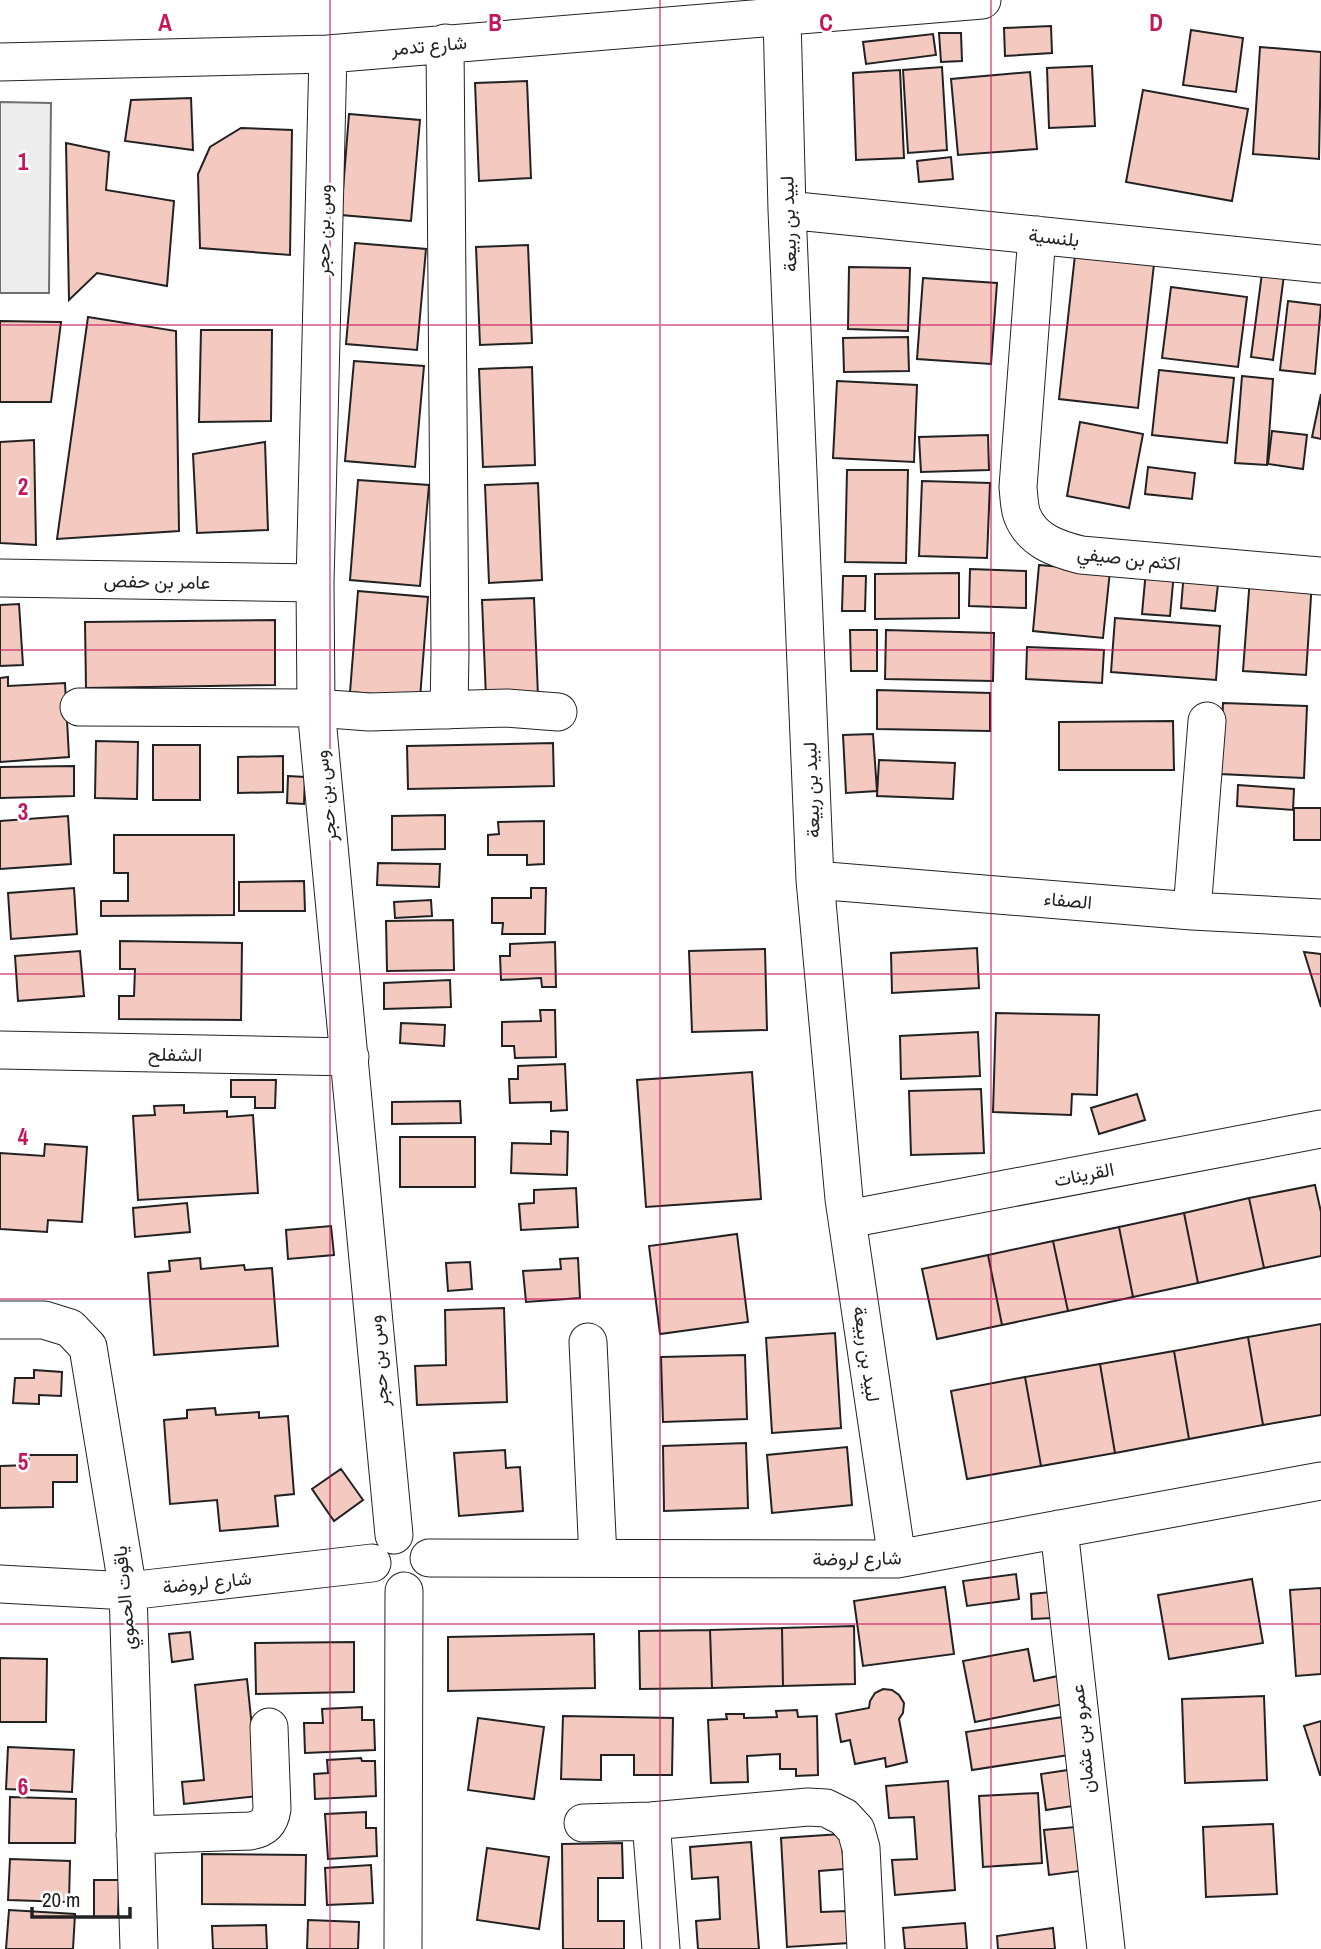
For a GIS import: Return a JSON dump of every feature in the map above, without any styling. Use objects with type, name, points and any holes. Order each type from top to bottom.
[{"type":"street","name":"شارع تدمر","points":[[0,62],[328,54],[982,0]]},
{"type":"street","name":"لبيد بن ربيعة","points":[[782,17],[787,210],[815,880],[844,1199],[897,1559]]},
{"type":"street","points":[[445,43],[449,710]]},
{"type":"street","name":"وس بن حجر","points":[[328,54],[314,583],[316,708],[350,1057],[383,1549]]},
{"type":"street","name":"بلنسية","points":[[787,210],[1321,264]]},
{"type":"street","name":"اكثم بن صيفي","points":[[1037,236],[1018,487],[1022,515],[1035,536],[1056,549],[1081,555],[1321,576]]},
{"type":"street","name":"عامر بن حفص","points":[[0,578],[314,583]]},
{"type":"street","points":[[79,707],[316,708],[369,712],[507,708],[558,712]]},
{"type":"street","points":[[1192,911],[1207,721]]},
{"type":"street","name":"الصفاء","points":[[815,880],[1192,911],[1321,918]]},
{"type":"street","name":"الشفلح","points":[[0,1050],[350,1057]]},
{"type":"street","name":"القرينات","points":[[848,1219],[1321,1129]]},
{"type":"street","name":"ياقوت الحموي","points":[[0,1320],[44,1321],[70,1328],[88,1347],[128,1591],[139,1949]]},
{"type":"street","points":[[588,1342],[598,1558]]},
{"type":"street","name":"شارع لروضة","points":[[429,1558],[897,1559],[1321,1481]]},
{"type":"street","name":"عمرو بن عثمان","points":[[1059,1529],[1106,1949]]},
{"type":"street","points":[[403,1534],[420,1542],[429,1558],[426,1576],[413,1589],[394,1591],[379,1580],[383,1549],[403,1534]]},
{"type":"street","name":"شارع لروضة","points":[[0,1584],[128,1591],[383,1549]]},
{"type":"street","points":[[403,1949],[404,1591]]},
{"type":"street","points":[[135,1835],[250,1831],[266,1825],[272,1810],[269,1727]]},
{"type":"street","points":[[583,1823],[651,1821],[808,1807],[826,1808],[844,1817],[856,1830],[861,1847],[866,1949]]},
{"type":"street","points":[[651,1821],[661,1949]]},
{"type":"shaded area","points":[[0,102],[51,103],[49,293],[0,293]]},
{"type":"building","points":[[1051,26],[1052,53],[1005,56],[1004,28]]},
{"type":"building","points":[[1191,30],[1243,38],[1236,92],[1183,85]]},
{"type":"building","points":[[939,33],[961,33],[962,61],[941,62]]},
{"type":"building","points":[[933,34],[936,55],[866,64],[863,42]]},
{"type":"building","points":[[1260,47],[1321,52],[1319,159],[1253,154]]},
{"type":"building","points":[[1092,66],[1095,126],[1049,128],[1047,68]]},
{"type":"building","points":[[942,67],[947,150],[908,153],[903,70]]},
{"type":"building","points":[[900,70],[904,158],[856,160],[853,73]]},
{"type":"building","points":[[1030,72],[1037,149],[958,155],[951,79]]},
{"type":"building","points":[[527,81],[531,178],[479,181],[475,83]]},
{"type":"building","points":[[1143,90],[1248,109],[1232,201],[1126,182]]},
{"type":"building","points":[[191,98],[193,150],[125,141],[131,100]]},
{"type":"building","points":[[349,114],[420,120],[411,221],[341,215]]},
{"type":"building","points":[[241,128],[292,130],[290,255],[200,248],[198,174],[210,147]]},
{"type":"building","points":[[66,143],[109,152],[106,190],[174,201],[167,286],[97,273],[69,300]]},
{"type":"building","points":[[951,157],[953,179],[919,182],[917,161]]},
{"type":"building","points":[[355,243],[426,249],[417,350],[346,344]]},
{"type":"building","points":[[528,245],[532,343],[480,345],[476,247]]},
{"type":"building","points":[[1076,246],[1155,255],[1138,408],[1059,399]]},
{"type":"building","points":[[849,267],[910,268],[908,331],[848,329]]},
{"type":"building","points":[[1262,273],[1284,275],[1273,360],[1251,357]]},
{"type":"building","points":[[923,278],[997,283],[991,364],[917,359]]},
{"type":"building","points":[[1171,287],[1247,297],[1238,367],[1162,358]]},
{"type":"building","points":[[1288,301],[1321,305],[1315,374],[1280,370]]},
{"type":"building","points":[[88,317],[176,331],[179,531],[57,539]]},
{"type":"building","points":[[0,321],[61,322],[51,402],[0,402]]},
{"type":"building","points":[[201,330],[272,330],[271,421],[199,422]]},
{"type":"building","points":[[908,337],[909,371],[844,372],[843,338]]},
{"type":"building","points":[[354,361],[424,366],[415,467],[345,461]]},
{"type":"building","points":[[532,367],[535,465],[483,467],[479,369]]},
{"type":"building","points":[[1159,370],[1234,378],[1227,443],[1152,435]]},
{"type":"building","points":[[1242,376],[1273,379],[1267,465],[1235,463]]},
{"type":"building","points":[[837,381],[917,385],[914,462],[833,458]]},
{"type":"building","points":[[1321,394],[1321,439],[1312,437]]},
{"type":"building","points":[[1080,422],[1143,434],[1129,508],[1067,496]]},
{"type":"building","points":[[1272,431],[1307,435],[1303,469],[1268,464]]},
{"type":"building","points":[[988,435],[989,470],[921,472],[919,437]]},
{"type":"building","points":[[34,440],[36,545],[0,543],[0,442]]},
{"type":"building","points":[[265,442],[268,530],[197,533],[193,454]]},
{"type":"building","points":[[1148,467],[1195,473],[1192,499],[1145,494]]},
{"type":"building","points":[[847,470],[908,470],[906,563],[845,562]]},
{"type":"building","points":[[358,480],[429,485],[420,586],[350,580]]},
{"type":"building","points":[[922,481],[990,483],[987,558],[919,556]]},
{"type":"building","points":[[538,483],[542,580],[489,583],[485,485]]},
{"type":"building","points":[[1039,565],[1110,571],[1103,638],[1033,631]]},
{"type":"building","points":[[970,569],[1026,571],[1026,608],[969,606]]},
{"type":"building","points":[[1146,570],[1174,572],[1170,616],[1142,614]]},
{"type":"building","points":[[1184,571],[1219,575],[1215,611],[1181,608]]},
{"type":"building","points":[[959,573],[959,618],[875,619],[875,574]]},
{"type":"building","points":[[843,576],[866,576],[865,611],[842,611]]},
{"type":"building","points":[[1250,577],[1312,581],[1306,675],[1243,671]]},
{"type":"building","points":[[358,591],[428,597],[420,698],[350,692]]},
{"type":"building","points":[[534,598],[538,696],[486,698],[482,600]]},
{"type":"building","points":[[19,604],[23,665],[0,666],[0,605]]},
{"type":"building","points":[[1115,618],[1220,626],[1216,680],[1111,672]]},
{"type":"building","points":[[275,620],[275,685],[86,688],[85,622]]},
{"type":"building","points":[[850,630],[877,630],[877,671],[851,671]]},
{"type":"building","points":[[886,630],[994,633],[993,681],[885,679]]},
{"type":"building","points":[[1027,647],[1104,650],[1102,683],[1026,679]]},
{"type":"building","points":[[8,677],[8,686],[65,683],[69,757],[0,762],[0,678]]},
{"type":"building","points":[[877,690],[990,693],[990,731],[877,729]]},
{"type":"building","points":[[1223,703],[1307,706],[1304,778],[1220,774]]},
{"type":"building","points":[[1173,721],[1174,770],[1059,770],[1059,722]]},
{"type":"building","points":[[873,734],[877,791],[846,793],[843,735]]},
{"type":"building","points":[[96,741],[138,742],[137,799],[95,798]]},
{"type":"building","points":[[553,743],[554,786],[408,789],[407,746]]},
{"type":"building","points":[[153,745],[200,745],[200,800],[153,800]]},
{"type":"building","points":[[283,756],[283,792],[238,793],[238,757]]},
{"type":"building","points":[[879,760],[955,763],[953,799],[877,796]]},
{"type":"building","points":[[74,766],[74,796],[0,798],[0,767]]},
{"type":"building","points":[[288,776],[305,777],[304,804],[287,803]]},
{"type":"building","points":[[1238,785],[1294,789],[1293,810],[1237,806]]},
{"type":"building","points":[[1294,808],[1321,808],[1321,840],[1294,840]]},
{"type":"building","points":[[445,815],[445,849],[392,850],[392,816]]},
{"type":"building","points":[[68,816],[71,864],[0,869],[0,821]]},
{"type":"building","points":[[544,821],[544,864],[527,865],[527,855],[488,855],[488,835],[499,834],[498,822]]},
{"type":"building","points":[[114,835],[234,835],[234,915],[101,916],[101,901],[128,901],[128,873],[114,873]]},
{"type":"building","points":[[378,863],[440,864],[439,887],[377,885]]},
{"type":"building","points":[[304,881],[305,911],[239,911],[239,882]]},
{"type":"building","points":[[74,888],[77,934],[11,939],[8,893]]},
{"type":"building","points":[[531,888],[546,888],[545,934],[502,934],[503,923],[492,923],[492,898],[531,898]]},
{"type":"building","points":[[431,900],[432,916],[395,918],[394,902]]},
{"type":"building","points":[[453,920],[454,970],[387,971],[386,921]]},
{"type":"building","points":[[120,941],[242,943],[241,1020],[119,1019],[119,996],[134,996],[135,969],[120,969]]},
{"type":"building","points":[[555,942],[556,987],[542,987],[541,978],[501,980],[500,956],[510,956],[510,944]]},
{"type":"building","points":[[977,948],[979,988],[892,993],[891,953]]},
{"type":"building","points":[[765,949],[767,1030],[692,1032],[689,951]]},
{"type":"building","points":[[80,951],[84,996],[18,1001],[15,956]]},
{"type":"building","points":[[1304,952],[1321,954],[1321,1007]]},
{"type":"building","points":[[450,980],[451,1007],[384,1009],[384,983]]},
{"type":"building","points":[[540,1010],[555,1010],[556,1057],[515,1058],[514,1046],[502,1046],[502,1022],[541,1021]]},
{"type":"building","points":[[996,1013],[1099,1015],[1097,1095],[1072,1094],[1071,1115],[993,1112]]},
{"type":"building","points":[[401,1023],[445,1025],[444,1046],[400,1043]]},
{"type":"building","points":[[978,1032],[980,1076],[901,1079],[900,1036]]},
{"type":"building","points":[[565,1064],[567,1110],[551,1111],[551,1102],[510,1103],[509,1079],[518,1079],[518,1066]]},
{"type":"building","points":[[752,1072],[761,1199],[646,1207],[637,1080]]},
{"type":"building","points":[[231,1080],[276,1080],[275,1108],[255,1108],[255,1097],[231,1097]]},
{"type":"building","points":[[981,1089],[984,1153],[911,1155],[909,1091]]},
{"type":"building","points":[[1137,1094],[1145,1120],[1099,1134],[1091,1108]]},
{"type":"building","points":[[460,1101],[461,1123],[392,1124],[392,1102]]},
{"type":"building","points":[[184,1105],[184,1113],[227,1111],[227,1117],[253,1115],[258,1193],[138,1200],[133,1116],[155,1115],[154,1106]]},
{"type":"building","points":[[551,1131],[568,1132],[567,1175],[511,1173],[512,1143],[551,1144]]},
{"type":"building","points":[[400,1137],[475,1137],[475,1187],[400,1187]]},
{"type":"building","points":[[45,1144],[87,1147],[82,1222],[48,1220],[47,1232],[0,1229],[0,1153],[44,1156]]},
{"type":"building","points":[[1315,1185],[1321,1212],[1321,1256],[1264,1268],[1249,1198]]},
{"type":"building","points":[[576,1188],[578,1227],[521,1230],[519,1204],[534,1203],[534,1190]]},
{"type":"building","points":[[1249,1198],[1264,1268],[1198,1283],[1184,1213]]},
{"type":"building","points":[[187,1203],[190,1232],[135,1237],[133,1208]]},
{"type":"building","points":[[1184,1213],[1198,1283],[1133,1297],[1119,1227]]},
{"type":"building","points":[[331,1226],[334,1255],[288,1259],[286,1230]]},
{"type":"building","points":[[1119,1227],[1133,1297],[1068,1311],[1053,1241]]},
{"type":"building","points":[[737,1234],[748,1322],[660,1334],[649,1246]]},
{"type":"building","points":[[1053,1241],[1068,1311],[1002,1325],[988,1255]]},
{"type":"building","points":[[988,1255],[1002,1325],[937,1339],[922,1269]]},
{"type":"building","points":[[200,1258],[201,1269],[244,1265],[245,1270],[272,1268],[278,1346],[154,1355],[148,1273],[170,1271],[169,1261]]},
{"type":"building","points":[[578,1258],[580,1298],[526,1302],[523,1271],[561,1269],[560,1259]]},
{"type":"building","points":[[470,1262],[472,1289],[448,1291],[446,1263]]},
{"type":"building","points":[[504,1308],[507,1402],[417,1405],[415,1366],[446,1365],[445,1310]]},
{"type":"building","points":[[1321,1324],[1321,1415],[1263,1425],[1248,1337]]},
{"type":"building","points":[[835,1333],[841,1428],[772,1433],[766,1338]]},
{"type":"building","points":[[1248,1337],[1263,1425],[1189,1439],[1174,1351]]},
{"type":"building","points":[[1174,1351],[1189,1439],[1115,1453],[1100,1364]]},
{"type":"building","points":[[745,1355],[747,1419],[663,1422],[661,1357]]},
{"type":"building","points":[[1100,1364],[1115,1453],[1041,1466],[1025,1377]]},
{"type":"building","points":[[34,1370],[62,1372],[61,1396],[39,1395],[39,1404],[13,1403],[15,1378],[34,1378]]},
{"type":"building","points":[[1025,1377],[1041,1466],[967,1479],[951,1391]]},
{"type":"building","points":[[215,1408],[216,1415],[259,1412],[259,1418],[288,1416],[294,1494],[275,1496],[278,1526],[220,1531],[217,1500],[170,1504],[164,1420],[187,1418],[187,1410]]},
{"type":"building","points":[[746,1443],[748,1508],[664,1511],[663,1446]]},
{"type":"building","points":[[847,1447],[852,1505],[772,1513],[767,1455]]},
{"type":"building","points":[[505,1450],[506,1468],[520,1467],[523,1511],[459,1516],[454,1453]]},
{"type":"building","points":[[28,1455],[77,1455],[77,1482],[53,1482],[53,1507],[0,1508],[0,1466],[29,1465]]},
{"type":"building","points":[[341,1469],[363,1500],[334,1521],[312,1489]]},
{"type":"building","points":[[1016,1574],[1019,1599],[967,1606],[963,1581]]},
{"type":"building","points":[[1252,1579],[1263,1643],[1169,1659],[1158,1595]]},
{"type":"building","points":[[945,1587],[954,1654],[863,1666],[854,1601]]},
{"type":"building","points":[[1321,1588],[1321,1674],[1296,1676],[1290,1590]]},
{"type":"building","points":[[1051,1592],[1053,1618],[1032,1619],[1031,1594]]},
{"type":"building","points":[[854,1626],[855,1684],[783,1686],[782,1628]]},
{"type":"building","points":[[782,1628],[783,1686],[712,1688],[710,1630]]},
{"type":"building","points":[[710,1630],[712,1688],[640,1689],[639,1631]]},
{"type":"building","points":[[190,1632],[193,1659],[172,1662],[169,1634]]},
{"type":"building","points":[[594,1634],[595,1688],[448,1691],[448,1637]]},
{"type":"building","points":[[354,1642],[354,1692],[256,1694],[255,1643]]},
{"type":"building","points":[[1028,1649],[1034,1681],[1058,1676],[1063,1704],[975,1722],[963,1661]]},
{"type":"building","points":[[0,1658],[47,1659],[46,1722],[0,1722]]},
{"type":"building","points":[[247,1679],[259,1796],[184,1804],[182,1782],[204,1780],[195,1685]]},
{"type":"building","points":[[883,1689],[892,1690],[904,1703],[899,1719],[907,1762],[886,1767],[885,1758],[855,1764],[850,1740],[841,1742],[836,1714],[869,1708],[875,1693]]},
{"type":"building","points":[[1264,1696],[1267,1780],[1185,1783],[1182,1699]]},
{"type":"building","points":[[362,1707],[362,1720],[374,1720],[375,1750],[305,1753],[304,1723],[323,1723],[322,1709]]},
{"type":"building","points":[[797,1710],[798,1717],[817,1716],[818,1775],[796,1776],[796,1769],[780,1769],[780,1754],[747,1756],[748,1782],[711,1783],[708,1720],[727,1719],[726,1714],[744,1714],[744,1718],[777,1717],[776,1711]]},
{"type":"building","points":[[563,1716],[673,1718],[672,1775],[634,1775],[634,1755],[601,1755],[601,1780],[561,1779]]},
{"type":"building","points":[[1063,1717],[1069,1755],[972,1770],[966,1732]]},
{"type":"building","points":[[478,1718],[544,1727],[534,1799],[468,1790]]},
{"type":"building","points":[[1321,1721],[1321,1775],[1320,1775],[1304,1726]]},
{"type":"building","points":[[8,1747],[74,1750],[72,1792],[6,1789]]},
{"type":"building","points":[[361,1758],[362,1761],[375,1761],[376,1796],[315,1799],[314,1774],[328,1773],[327,1760]]},
{"type":"building","points":[[1068,1770],[1073,1806],[1046,1810],[1041,1774]]},
{"type":"building","points":[[948,1781],[955,1890],[895,1895],[892,1860],[917,1859],[914,1817],[889,1818],[886,1786]]},
{"type":"building","points":[[1038,1793],[1042,1863],[983,1867],[979,1796]]},
{"type":"building","points":[[10,1797],[76,1799],[75,1843],[9,1843]]},
{"type":"building","points":[[366,1812],[366,1828],[376,1828],[377,1856],[328,1859],[325,1814]]},
{"type":"building","points":[[1273,1824],[1277,1894],[1206,1897],[1203,1827]]},
{"type":"building","points":[[1075,1827],[1080,1871],[1049,1875],[1044,1830]]},
{"type":"building","points":[[841,1834],[844,1869],[819,1871],[821,1912],[847,1911],[849,1943],[787,1947],[781,1838]]},
{"type":"building","points":[[751,1842],[759,1949],[698,1949],[696,1921],[720,1919],[718,1877],[692,1879],[690,1847]]},
{"type":"building","points":[[622,1843],[623,1878],[598,1878],[598,1921],[624,1921],[624,1949],[563,1949],[562,1844]]},
{"type":"building","points":[[487,1848],[549,1857],[539,1929],[477,1920]]},
{"type":"building","points":[[202,1854],[306,1855],[305,1905],[202,1904]]},
{"type":"building","points":[[10,1859],[70,1861],[69,1902],[8,1900]]},
{"type":"building","points":[[371,1865],[373,1903],[327,1905],[325,1868]]},
{"type":"building","points":[[94,1880],[119,1880],[118,1917],[94,1917]]},
{"type":"building","points":[[9,1910],[75,1914],[73,1949],[6,1949]]},
{"type":"building","points":[[308,1920],[359,1922],[358,1949],[307,1949]]},
{"type":"building","points":[[965,1923],[967,1949],[905,1949],[903,1928]]},
{"type":"building","points":[[266,1925],[267,1949],[213,1949],[212,1926]]},
{"type":"building","points":[[1053,1928],[1055,1949],[998,1949],[997,1936]]}]
